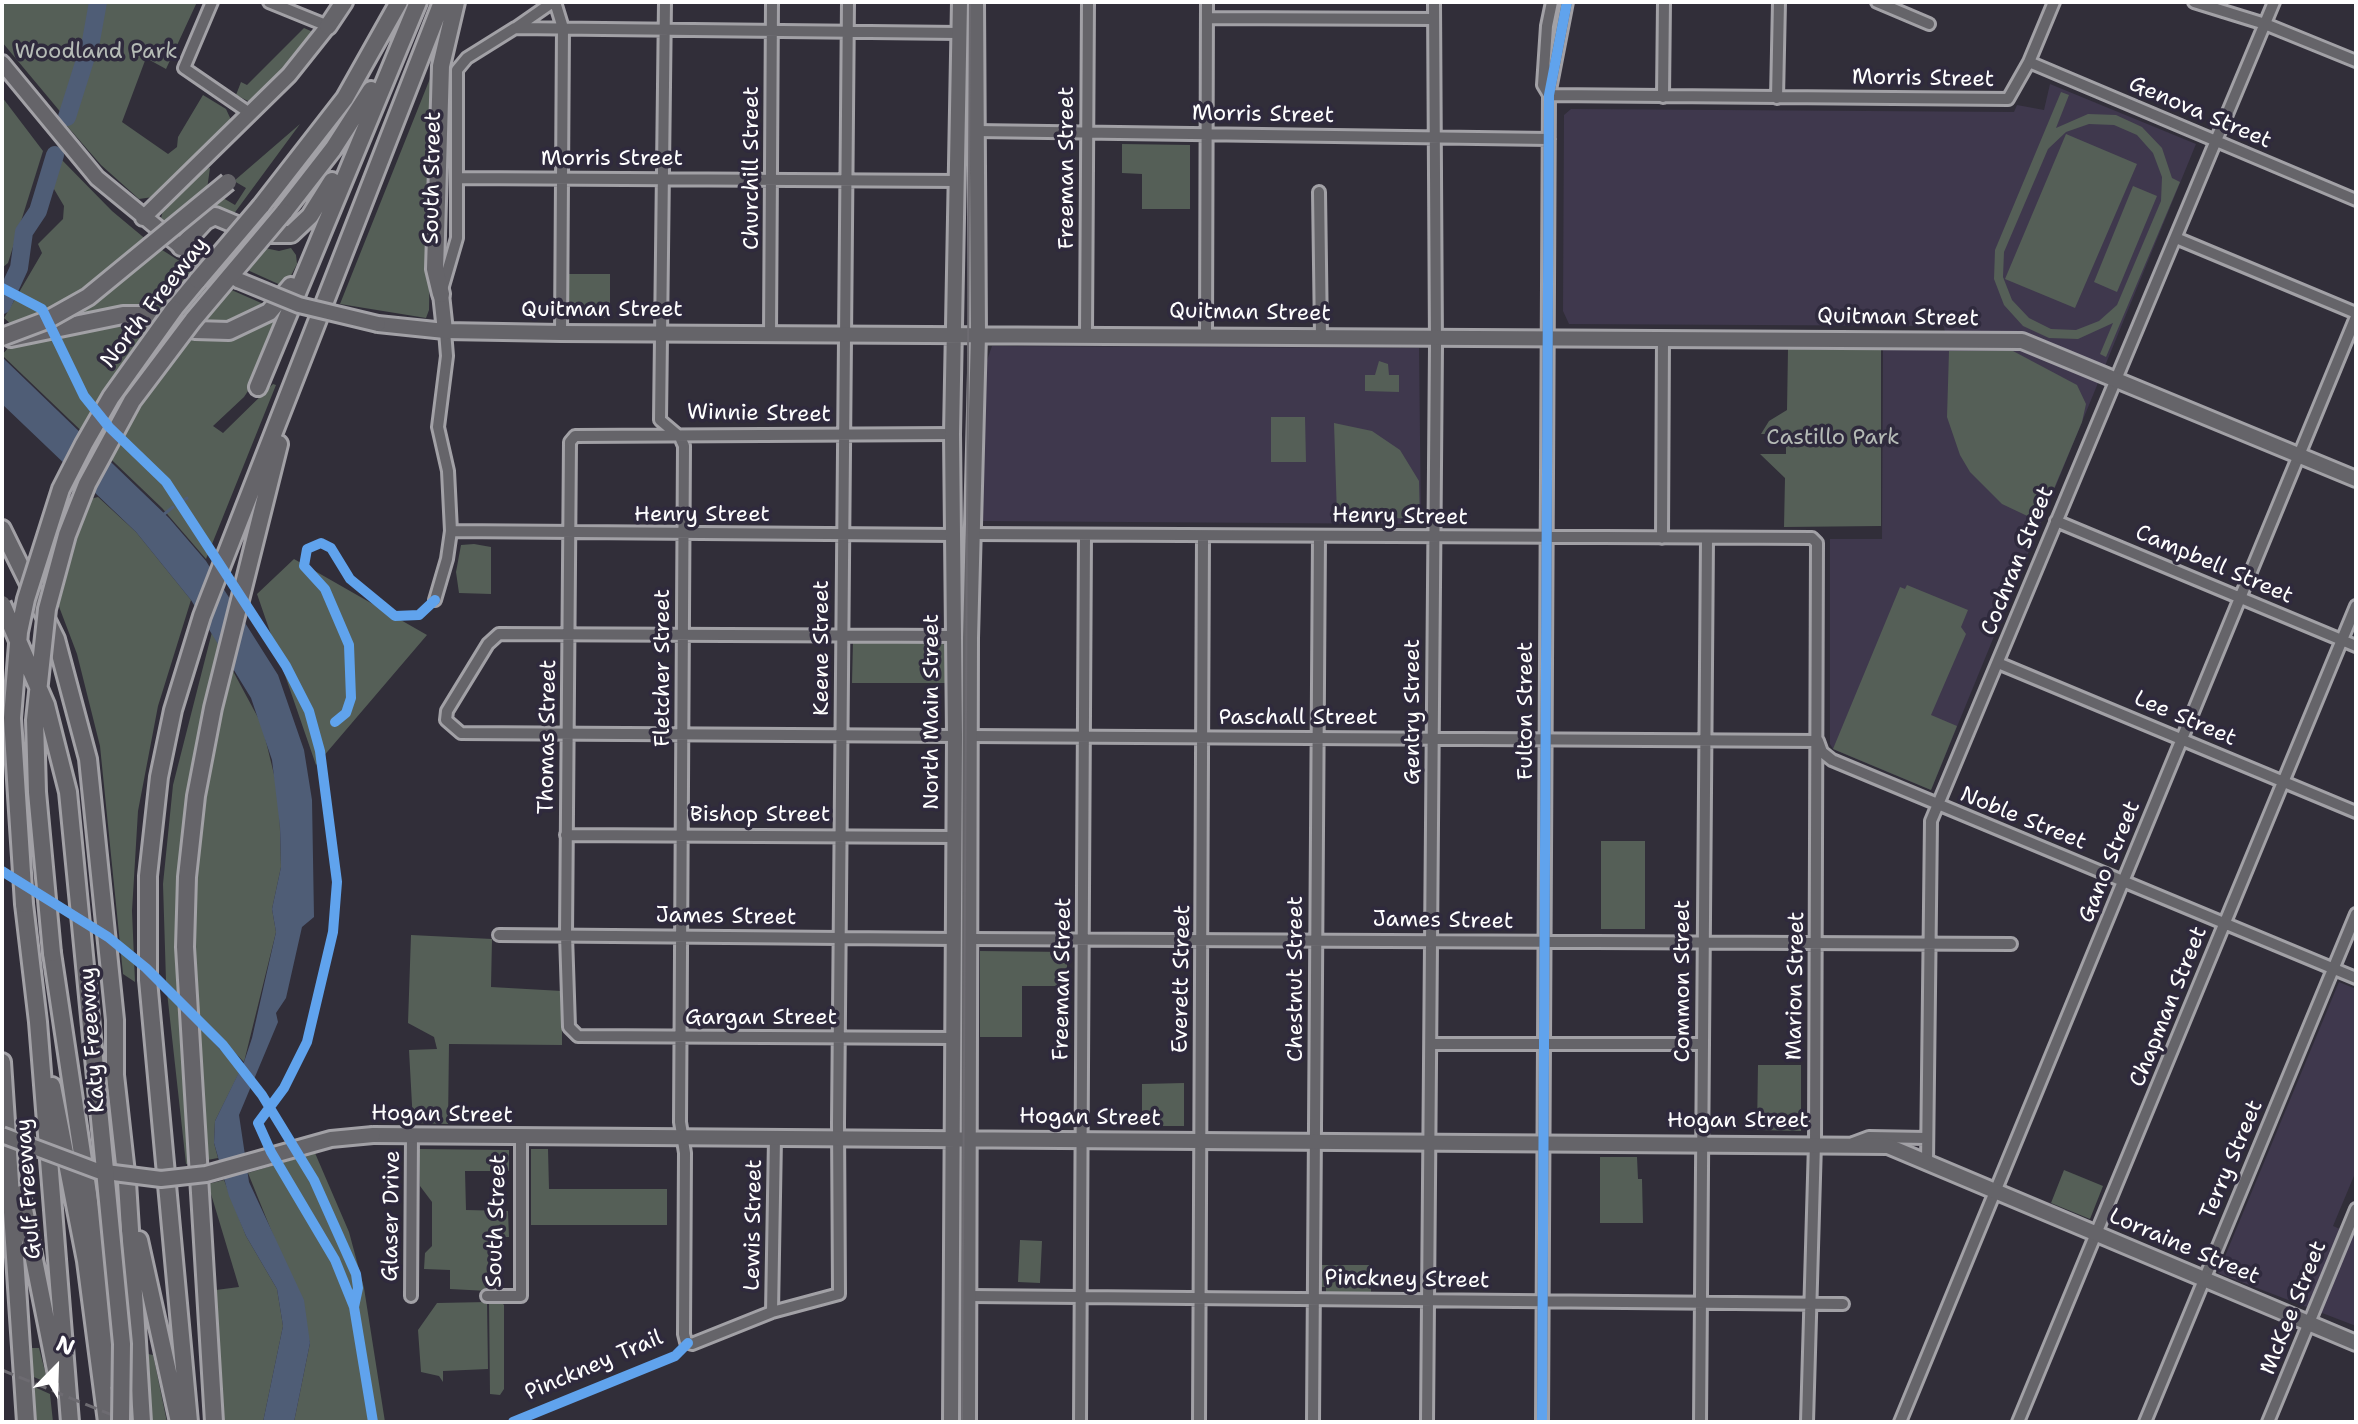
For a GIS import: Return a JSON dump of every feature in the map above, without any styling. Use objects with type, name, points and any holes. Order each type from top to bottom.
[{"type":"highway","points":[[328,26],[344,2]]},
{"type":"highway","name":"North Freeway","points":[[24,904],[12,718],[19,632],[43,537],[61,489],[111,397],[174,309],[261,206],[345,98],[399,2]]},
{"type":"highway","points":[[258,387],[418,2]]},
{"type":"highway","points":[[121,1422],[103,1281],[52,953],[37,792],[35,707],[47,609],[67,535],[87,484],[132,401],[348,127],[418,2]]},
{"type":"highway","points":[[189,1422],[175,1250],[150,1015],[146,936],[153,828],[173,710],[202,616],[442,2]]},
{"type":"highway","points":[[441,294],[435,269],[441,66],[456,2]]},
{"type":"highway","points":[[181,247],[205,221],[215,216],[258,234],[291,234],[310,216],[357,143]]},
{"type":"highway","points":[[2,338],[47,320],[88,297],[228,182]]},
{"type":"highway","points":[[2,338],[123,315],[143,315],[212,332],[245,327],[269,312],[293,285],[314,246]]},
{"type":"highway","points":[[214,1422],[204,1295],[200,1153],[185,947],[187,877],[207,737],[260,516],[309,347]]},
{"type":"highway","name":"Katy Freeway","points":[[2,529],[56,639],[72,689],[88,759],[115,1020],[115,1075],[127,1182],[142,1422]]},
{"type":"highway","points":[[2,604],[46,705],[68,792],[122,1344],[121,1422]]},
{"type":"highway","name":"Gulf Freeway","points":[[24,904],[38,1022],[68,1422]]},
{"type":"highway","points":[[38,1022],[86,1261],[107,1422]]},
{"type":"highway","points":[[2,1062],[26,1422]]},
{"type":"highway","points":[[7,1110],[68,1422]]},
{"type":"highway","points":[[127,1182],[179,1422]]},
{"type":"main road","name":"North Main Street","points":[[960,2],[952,434],[954,636],[963,736],[971,939],[968,1422]]},
{"type":"main road","name":"North Main Street","points":[[951,1422],[954,837],[963,736],[973,534],[978,335],[976,2]]},
{"type":"main road","points":[[143,218],[251,114],[307,55],[328,26]]},
{"type":"main road","name":"Quitman Street","points":[[2,63],[97,178],[181,247],[238,280],[299,305],[378,324],[445,331],[561,333],[1086,333],[2022,341],[2356,479]]},
{"type":"main road","name":"South Street","points":[[441,294],[445,331]]},
{"type":"main road","name":"Hogan Street","points":[[2,1135],[98,1171],[144,1178],[180,1177],[252,1162],[331,1139],[373,1135],[1852,1144],[1892,1147],[1995,1192]]},
{"type":"main road","name":"Lorraine Street","points":[[1995,1192],[2356,1343]]},
{"type":"street","points":[[212,2],[184,68],[251,114]]},
{"type":"street","points":[[269,2],[328,26]]},
{"type":"street","points":[[554,2],[563,28],[561,333]]},
{"type":"street","name":"South Street","points":[[441,294],[457,238],[457,70],[481,49],[554,2]]},
{"type":"street","name":"Fletcher Street","points":[[665,2],[660,420],[671,433],[680,437],[684,446],[680,1037],[684,1334],[688,1343],[772,1312]]},
{"type":"street","name":"Churchill Street","points":[[770,334],[772,2]]},
{"type":"street","name":"Keene Street","points":[[772,1312],[839,1294],[843,334],[848,2]]},
{"type":"street","name":"Freeman Street","points":[[1086,333],[1088,2]]},
{"type":"street","points":[[1206,335],[1207,2]]},
{"type":"street","name":"Gentry Street","points":[[1427,1422],[1436,336],[1434,2]]},
{"type":"street","name":"Fulton Street","points":[[1549,95],[1543,85],[1552,2]]},
{"type":"street","name":"Fulton Street","points":[[1542,1422],[1549,95],[1567,2]]},
{"type":"street","points":[[1663,97],[1664,2]]},
{"type":"street","points":[[1777,98],[1779,2]]},
{"type":"street","points":[[1877,2],[1929,24]]},
{"type":"street","points":[[2029,62],[2054,2]]},
{"type":"street","points":[[2194,2],[2265,24],[2356,61]]},
{"type":"street","name":"Cochran Street","points":[[1927,1162],[1930,827],[2274,2]]},
{"type":"street","points":[[1207,18],[1434,19]]},
{"type":"street","points":[[1547,26],[1560,29]]},
{"type":"street","points":[[515,28],[959,33]]},
{"type":"street","name":"Morris Street","points":[[1549,95],[2008,99],[2029,62]]},
{"type":"street","name":"Genova Street","points":[[2029,62],[2356,200]]},
{"type":"street","name":"Morris Street","points":[[976,131],[1549,139]]},
{"type":"street","name":"Morris Street","points":[[458,178],[958,181]]},
{"type":"street","points":[[1319,192],[1321,336]]},
{"type":"street","points":[[2176,238],[2356,315]]},
{"type":"street","name":"Gano Street","points":[[1900,1422],[2356,315]]},
{"type":"street","name":"South Street","points":[[435,600],[447,559],[451,531],[448,471],[438,427],[447,356],[445,331]]},
{"type":"street","points":[[1662,538],[1663,338]]},
{"type":"street","name":"Winnie Street","points":[[570,442],[584,433],[952,434]]},
{"type":"street","name":"Thomas Street","points":[[570,442],[566,935],[572,1031]]},
{"type":"street","name":"Campbell Street","points":[[2056,521],[2356,646]]},
{"type":"street","name":"Henry Street","points":[[451,531],[684,536],[953,535]]},
{"type":"street","name":"Henry Street","points":[[973,534],[1812,538],[1818,551]]},
{"type":"street","name":"Freeman Street","points":[[1080,1422],[1085,536]]},
{"type":"street","name":"Chestnut Street","points":[[1313,1422],[1319,536]]},
{"type":"street","name":"Everett Street","points":[[1199,1422],[1203,537]]},
{"type":"street","name":"Common Street","points":[[1700,1422],[1707,539]]},
{"type":"street","name":"Marion Street","points":[[1807,1422],[1815,1143],[1818,551]]},
{"type":"street","name":"Chapman Street","points":[[2018,1422],[2356,606]]},
{"type":"street","name":"Paschall Street","points":[[569,634],[508,633],[493,638],[447,711],[446,720],[450,727],[461,733],[683,736],[1818,741]]},
{"type":"street","points":[[569,634],[954,636]]},
{"type":"street","name":"Lee Street","points":[[1998,663],[2356,812]]},
{"type":"street","name":"Noble Street","points":[[1818,741],[1828,758],[2356,978]]},
{"type":"street","name":"Bishop Street","points":[[566,835],[954,837]]},
{"type":"street","name":"Terry Street","points":[[2145,1422],[2356,914]]},
{"type":"street","name":"James Street","points":[[499,935],[954,939]]},
{"type":"street","name":"James Street","points":[[971,939],[2011,944]]},
{"type":"street","name":"Gargan Street","points":[[572,1031],[583,1037],[952,1038]]},
{"type":"street","points":[[1431,1044],[1703,1044]]},
{"type":"street","name":"Glaser Drive","points":[[411,1296],[412,1136]]},
{"type":"street","points":[[1852,1144],[1869,1137],[1926,1138]]},
{"type":"street","name":"South Street","points":[[487,1296],[521,1296],[521,1138]]},
{"type":"street","name":"Lewis Street","points":[[772,1312],[775,1138]]},
{"type":"street","name":"McKee Street","points":[[2268,1422],[2356,1209]]},
{"type":"street","name":"Pinckney Street","points":[[971,1296],[1843,1304]]},
{"type":"shaded area","points":[[2050,84],[2196,144],[1931,790],[1833,749],[1830,744],[1830,539],[1882,539],[1883,350],[1947,350],[1944,326],[1569,324],[1563,311],[1564,115],[1571,109],[2014,112],[2017,105],[2044,110]]},
{"type":"shaded area","points":[[992,346],[1419,348],[1421,524],[981,521],[983,372]]},
{"type":"shaded area","points":[[2339,982],[2356,989],[2356,1171],[2333,1226],[2356,1236],[2356,1326],[2218,1273]]},
{"type":"green space","name":"Woodland Park","points":[[2,2],[197,2],[166,69],[146,58],[122,122],[168,154],[177,147],[178,137],[203,95],[226,109],[232,122],[153,197],[139,199],[101,165],[2,42]]},
{"type":"green space","points":[[304,28],[313,32],[312,37],[288,68],[252,103],[236,95],[241,82],[247,85]]},
{"type":"green space","points":[[433,71],[429,310],[426,318],[340,304]]},
{"type":"green space","points":[[2061,92],[2069,95],[2056,128],[2088,114],[2116,115],[2142,127],[2162,148],[2172,178],[2180,182],[2106,357],[2100,354],[2113,323],[2078,339],[2049,338],[2023,326],[2004,305],[1994,279],[1995,250]],"holes":[[[2089,124],[2114,125],[2137,135],[2153,153],[2162,177],[2161,201],[2117,305],[2099,321],[2076,330],[2051,329],[2029,318],[2012,300],[2003,277],[2004,252],[2048,149],[2066,132]]]},
{"type":"green space","points":[[2,97],[43,151],[8,263],[2,268]]},
{"type":"green space","points":[[300,124],[233,215],[216,209],[201,212],[218,195],[235,205],[246,188],[234,181]]},
{"type":"green space","points":[[2066,134],[2137,164],[2075,308],[2005,279]]},
{"type":"green space","points":[[1122,144],[1190,145],[1190,209],[1142,209],[1142,174],[1122,173]]},
{"type":"green space","points":[[59,157],[112,211],[148,241],[211,281],[284,313],[256,379],[244,397],[213,426],[223,433],[273,384],[276,385],[206,559],[162,508],[2,355],[8,348],[12,325],[4,318],[42,253],[38,244],[63,219],[64,206],[51,184]]},
{"type":"green space","points":[[210,168],[207,189],[167,224],[161,218],[164,207],[204,169]]},
{"type":"green space","points":[[2133,186],[2157,196],[2117,292],[2094,282]]},
{"type":"green space","points":[[260,247],[279,251],[291,248],[296,255],[297,264],[285,287],[243,268]]},
{"type":"green space","points":[[565,274],[610,274],[610,318],[565,318]]},
{"type":"green space","name":"Castillo Park","points":[[1788,349],[1881,350],[1881,526],[1784,527],[1785,478],[1760,454],[1786,454],[1786,434],[1761,434],[1769,421],[1787,410]]},
{"type":"green space","points":[[1949,351],[2013,351],[2077,385],[2086,404],[2082,422],[2040,522],[2002,504],[1970,472],[1960,455],[1947,417]]},
{"type":"green space","points":[[1379,361],[1388,364],[1389,375],[1399,375],[1399,392],[1365,391],[1365,375],[1375,375]]},
{"type":"green space","points":[[1271,417],[1305,417],[1306,462],[1271,462]]},
{"type":"green space","points":[[1334,423],[1372,431],[1400,450],[1419,481],[1420,519],[1337,516]]},
{"type":"green space","points":[[98,497],[136,532],[191,600],[158,706],[138,811],[132,911],[135,982],[123,974],[100,746],[77,654],[55,596],[86,500]]},
{"type":"green space","points":[[461,545],[491,547],[491,594],[459,593],[456,572]]},
{"type":"green space","points":[[294,559],[427,635],[316,765],[257,594]]},
{"type":"green space","points":[[1907,585],[1968,610],[1961,627],[1966,634],[1931,715],[1957,726],[1931,790],[1833,749],[1900,587],[1905,589]]},
{"type":"green space","points":[[212,632],[262,725],[279,795],[281,867],[272,909],[276,932],[244,1062],[166,981],[163,884],[173,785]]},
{"type":"green space","points":[[853,641],[942,643],[948,648],[945,683],[852,683]]},
{"type":"green space","points":[[1601,841],[1645,841],[1645,929],[1601,929]]},
{"type":"green space","points":[[411,935],[492,939],[491,987],[562,991],[562,1045],[449,1044],[448,1124],[413,1123],[409,1050],[437,1049],[434,1037],[408,1023]]},
{"type":"green space","points":[[980,951],[1067,952],[1067,986],[1022,986],[1022,1037],[980,1037]]},
{"type":"green space","points":[[167,992],[240,1071],[215,1121],[214,1143],[218,1158],[186,1164]]},
{"type":"green space","points":[[1758,1065],[1801,1065],[1801,1131],[1757,1130]]},
{"type":"green space","points":[[1184,1083],[1184,1126],[1142,1126],[1142,1084]]},
{"type":"green space","points":[[419,1149],[509,1150],[509,1171],[465,1171],[466,1210],[508,1211],[509,1237],[489,1237],[488,1291],[450,1289],[450,1270],[424,1269],[425,1253],[432,1246],[432,1202],[420,1186]]},
{"type":"green space","points":[[531,1149],[548,1149],[549,1189],[667,1189],[667,1225],[531,1225]]},
{"type":"green space","points":[[315,1153],[349,1232],[364,1288],[385,1422],[294,1422],[310,1343],[282,1257],[248,1173]]},
{"type":"green space","points":[[1600,1157],[1637,1157],[1638,1179],[1642,1179],[1643,1223],[1600,1223]]},
{"type":"green space","points":[[2064,1170],[2103,1186],[2090,1219],[2051,1203]]},
{"type":"green space","points":[[224,1180],[246,1236],[277,1289],[283,1326],[263,1422],[224,1422],[216,1290],[239,1287],[208,1184]]},
{"type":"green space","points":[[1020,1240],[1042,1241],[1040,1283],[1018,1282]]},
{"type":"green space","points":[[1319,1265],[1371,1265],[1371,1292],[1326,1292],[1326,1287],[1319,1287]]},
{"type":"green space","points":[[489,1301],[500,1301],[504,1305],[504,1389],[500,1395],[490,1394]]},
{"type":"green space","points":[[487,1302],[488,1369],[443,1371],[443,1382],[439,1376],[421,1372],[418,1330],[437,1303]]},
{"type":"green space","points":[[27,1348],[39,1348],[48,1383],[29,1375]]},
{"type":"green space","points":[[148,1354],[153,1355],[167,1422],[151,1422]]},
{"type":"green space","points":[[30,1385],[50,1394],[53,1422],[33,1422]]},
{"type":"water","points":[[2,357],[169,518],[206,561],[278,675],[304,750],[312,800],[314,917],[302,927],[286,998],[276,1013],[278,1022],[239,1115],[249,1182],[304,1300],[310,1343],[294,1422],[263,1422],[283,1326],[277,1289],[246,1236],[229,1196],[214,1143],[215,1121],[244,1062],[252,1038],[276,932],[272,909],[281,867],[272,760],[251,698],[191,600],[136,532],[2,404]]},
{"type":"waterway","points":[[67,117],[91,41],[98,2]]},
{"type":"waterway","points":[[2,305],[19,268],[24,232],[38,211],[55,155]]},
{"type":"waterway","points":[[163,515],[173,507]]},
{"type":"tram line","points":[[962,1422],[970,2]]},
{"type":"railway","points":[[2,1370],[129,1422]]},
{"type":"cycle path","points":[[1542,1422],[1549,95],[1567,2]]},
{"type":"cycle path","points":[[2,288],[42,309],[84,396],[109,427],[166,482],[286,666],[309,711],[320,751],[337,882],[333,932],[307,1042],[284,1088],[258,1123],[271,1152],[335,1260],[354,1307]]},
{"type":"cycle path","points":[[335,722],[346,713],[351,698],[349,645],[325,589],[304,566],[307,549],[321,543],[331,548],[350,579],[395,616],[419,615],[435,600]]},
{"type":"cycle path","points":[[2,871],[108,937],[146,968],[223,1045],[262,1095],[314,1180],[356,1274],[358,1288],[354,1307],[373,1422]]},
{"type":"cycle path","name":"Pinckney Trail","points":[[513,1422],[675,1356],[688,1343]]}]
